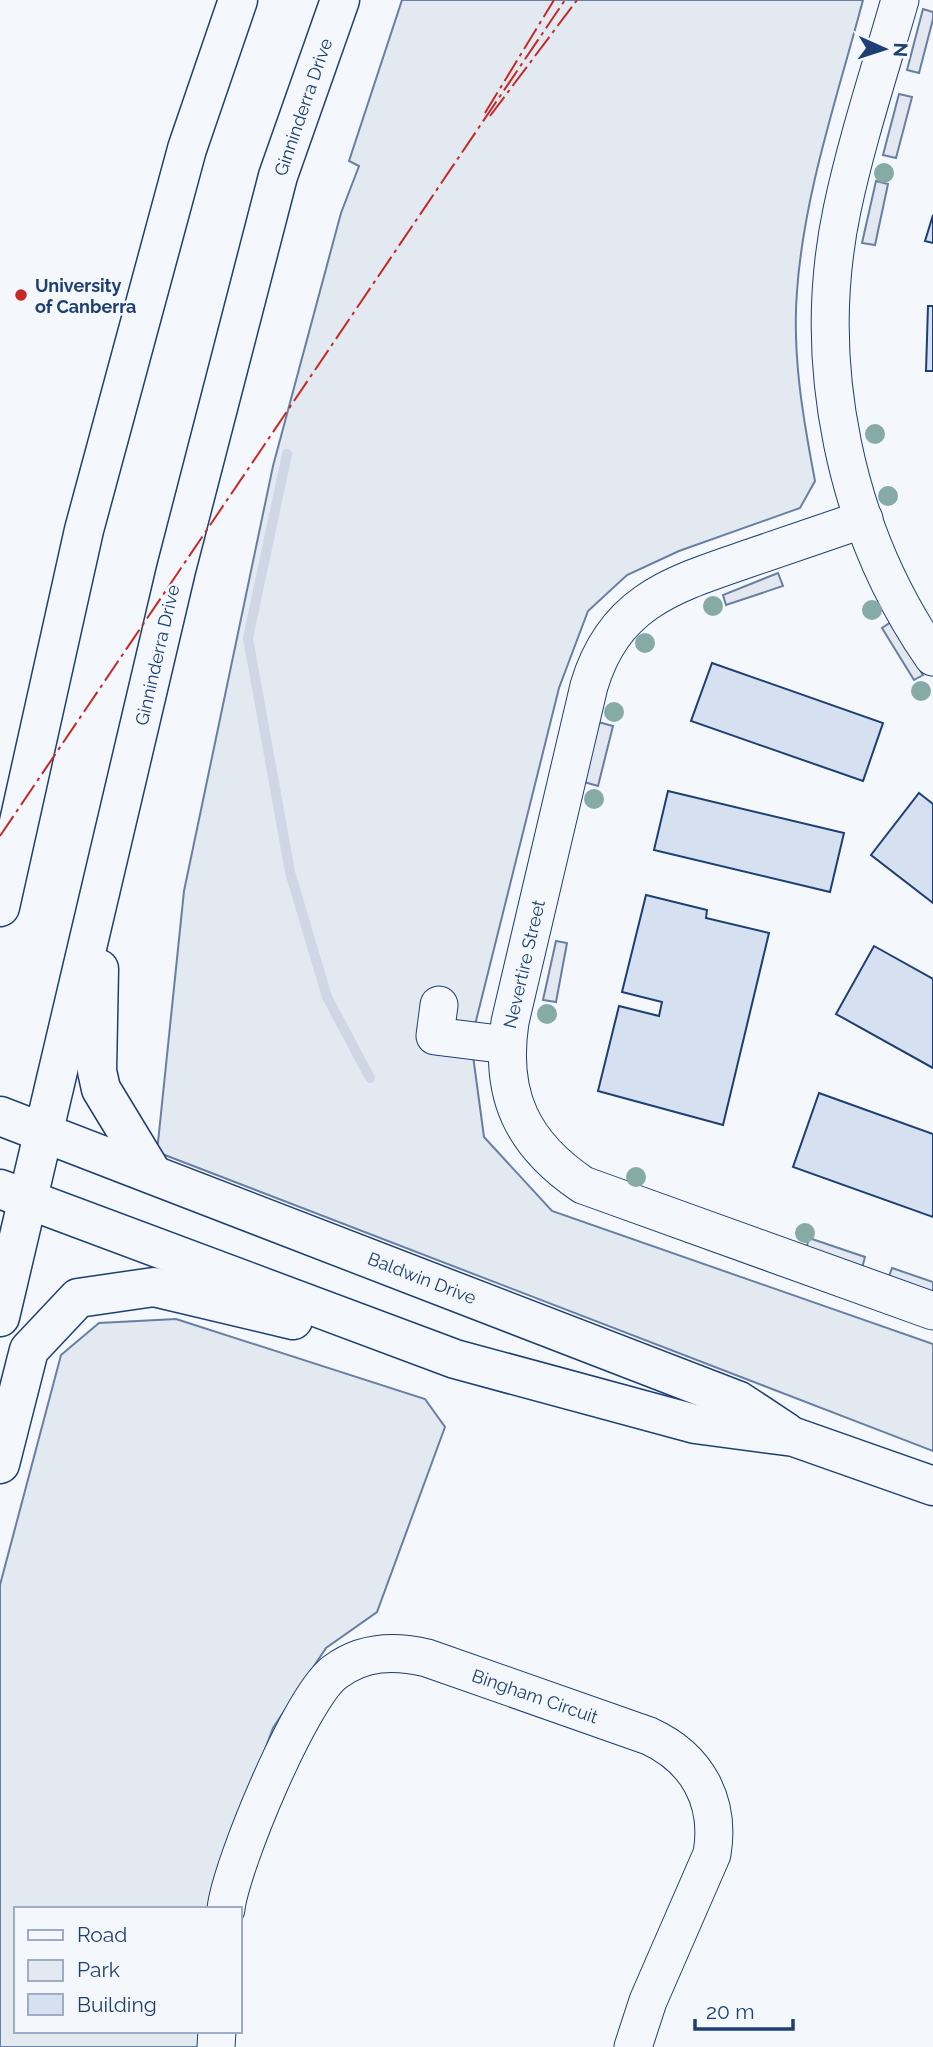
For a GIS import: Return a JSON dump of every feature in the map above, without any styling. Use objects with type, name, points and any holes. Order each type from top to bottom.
[{"type":"main road","points":[[0,907],[84,530],[187,149],[238,0]]},
{"type":"main road","name":"Ginninderra Drive","points":[[0,1317],[14,1194],[44,1131],[101,900],[176,570],[278,176],[340,0]]},
{"type":"main road","points":[[101,900],[97,1071],[108,1105],[152,1173]]},
{"type":"main road","name":"Baldwin Drive","points":[[0,1116],[739,1401],[794,1437]]},
{"type":"main road","name":"Baldwin Drive","points":[[14,1194],[455,1359],[695,1424],[794,1437],[933,1486]]},
{"type":"main road","points":[[0,1464],[29,1350],[78,1298],[154,1287],[455,1359]]},
{"type":"street","points":[[900,0],[842,212],[831,300],[831,344],[837,411],[850,477],[863,519],[900,603],[933,657]]},
{"type":"street","name":"Nevertire Street","points":[[863,519],[665,589],[631,614],[605,647],[589,686],[507,1045],[507,1069],[519,1115],[545,1155],[583,1185],[933,1311]]},
{"type":"street","points":[[439,1005],[435,1037],[507,1045]]},
{"type":"street","name":"Bingham Circuit","points":[[227,1907],[243,1849],[304,1711],[322,1684],[348,1664],[378,1653],[395,1652],[427,1658],[664,1743],[689,1763],[703,1783],[714,1821],[712,1854],[648,2001],[633,2047]]},
{"type":"green space","points":[[402,0],[863,0],[814,181],[797,291],[797,363],[815,481],[800,508],[679,551],[627,575],[588,611],[559,688],[471,1041],[484,1137],[552,1211],[933,1344],[933,1451],[157,1152],[184,891],[273,466],[341,213],[359,166],[349,161]]},
{"type":"green space","points":[[176,1319],[425,1399],[445,1427],[377,1612],[326,1648],[273,1728],[210,1898],[209,1907],[14,1907],[14,2033],[201,2033],[200,2047],[0,2047],[0,1585],[61,1355],[99,1323]]},
{"type":"shaded area","points":[[923,9],[933,12],[933,19],[919,73],[907,70]]},
{"type":"shaded area","points":[[899,94],[912,97],[896,158],[883,155]]},
{"type":"shaded area","points":[[876,181],[888,184],[875,245],[862,243]]},
{"type":"shaded area","points":[[778,573],[783,586],[726,605],[723,595]]},
{"type":"shaded area","points":[[891,622],[923,675],[914,680],[882,628]]},
{"type":"shaded area","points":[[598,722],[613,726],[598,786],[584,782]]},
{"type":"shaded area","points":[[556,941],[567,943],[556,1002],[543,1000]]},
{"type":"shaded area","points":[[809,1238],[865,1257],[862,1268],[806,1249]]},
{"type":"shaded area","points":[[892,1268],[933,1282],[933,1294],[888,1279]]},
{"type":"building","points":[[933,215],[933,243],[925,241]]},
{"type":"building","points":[[928,306],[933,306],[933,371],[926,371]]},
{"type":"building","points":[[712,663],[883,723],[863,781],[691,721]]},
{"type":"building","points":[[668,791],[844,833],[830,892],[654,850]]},
{"type":"building","points":[[919,793],[933,804],[933,903],[871,855]]},
{"type":"building","points":[[646,895],[707,910],[706,918],[769,933],[723,1125],[598,1091],[619,1006],[659,1016],[662,1002],[622,992]]},
{"type":"building","points":[[874,946],[933,979],[933,1068],[836,1014]]},
{"type":"building","points":[[819,1093],[933,1134],[933,1217],[793,1167]]},
{"type":"waterway","points":[[287,454],[248,638],[290,872],[327,997],[370,1078]]},
{"type":"power","points":[[485,113],[554,0]]},
{"type":"power","points":[[0,836],[565,0]]},
{"type":"power","points":[[490,116],[577,0]]},
{"type":"place","name":"University of Canberra","points":[[21,295]]}]
